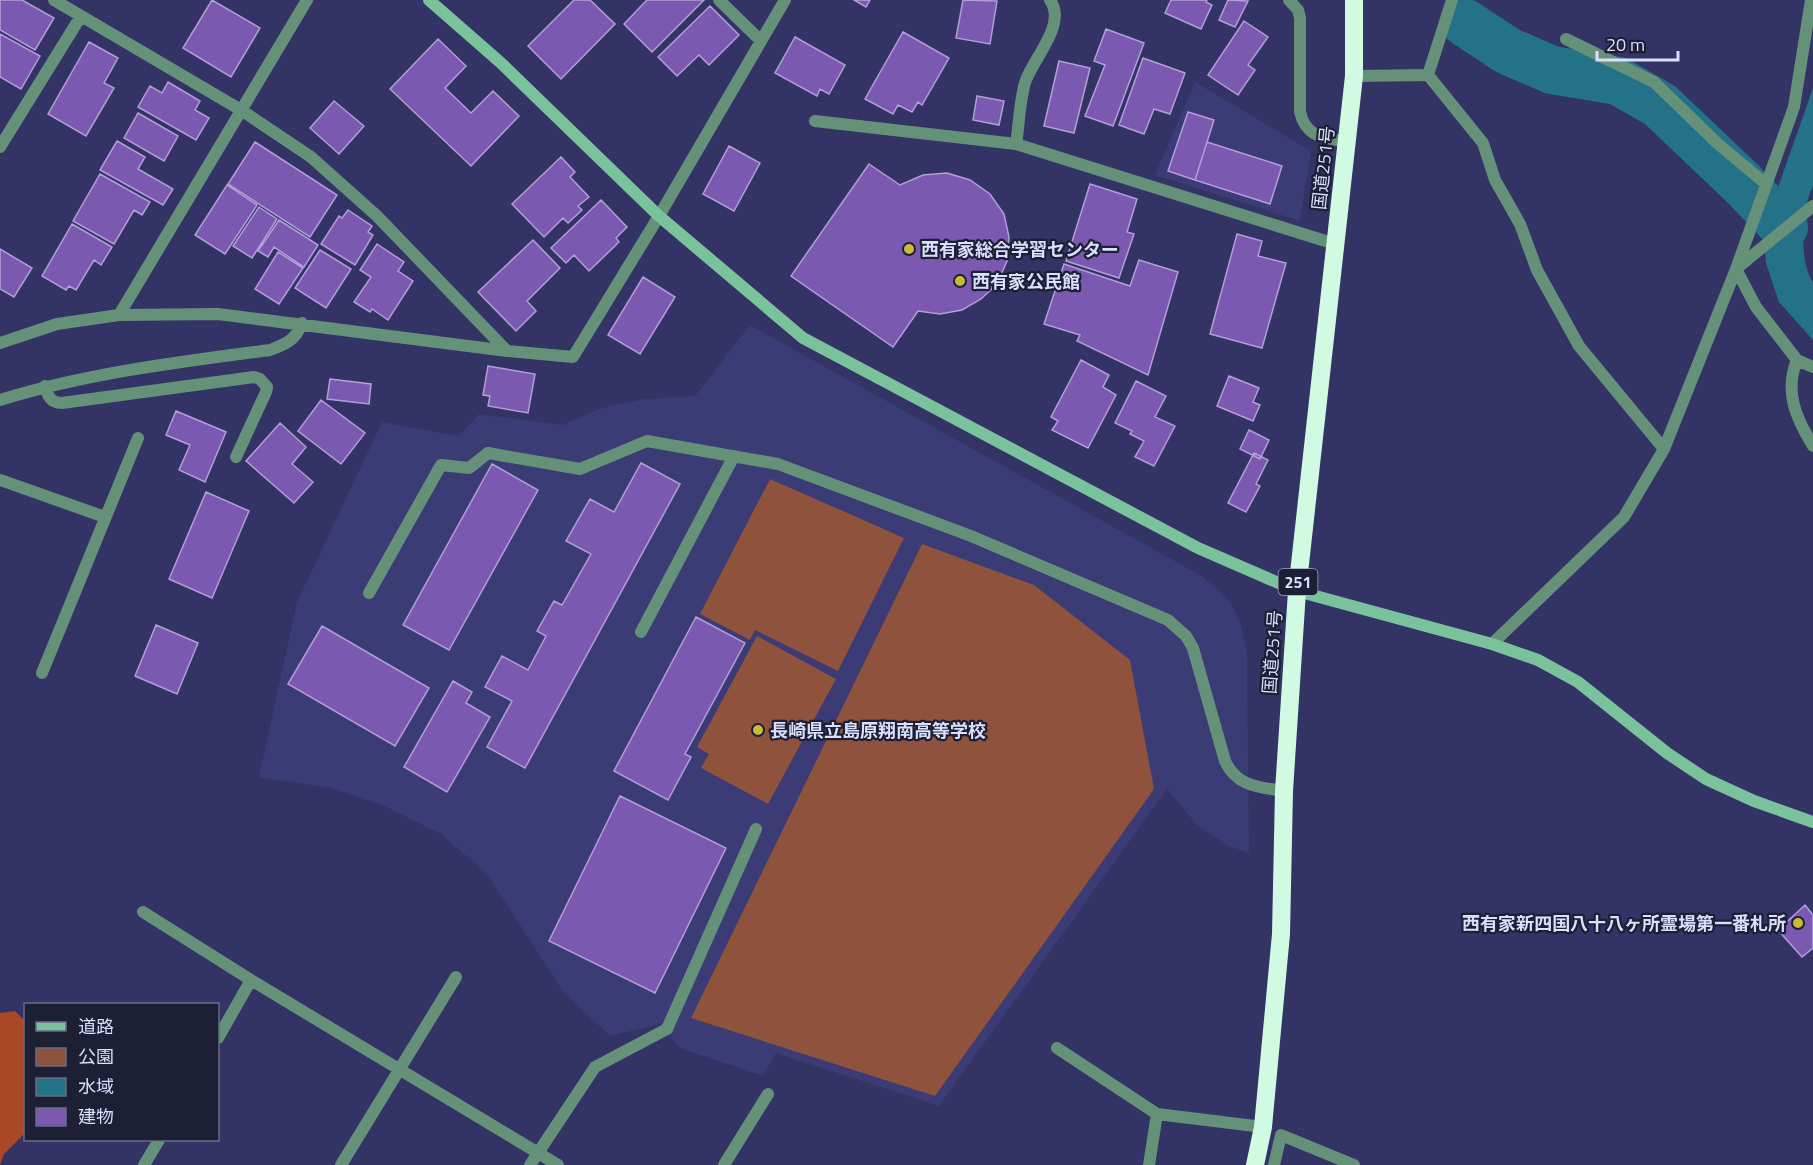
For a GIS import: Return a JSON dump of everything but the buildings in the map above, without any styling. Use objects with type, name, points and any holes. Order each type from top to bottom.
[{"type":"highway","name":"国道251号","points":[[1255,1165],[1263,1126],[1281,934],[1284,791],[1297,591],[1354,76],[1354,0]]},
{"type":"street","points":[[54,0],[241,110],[311,157],[369,209],[507,351]]},
{"type":"street","points":[[118,315],[307,0]]},
{"type":"street","points":[[429,0],[501,63],[659,216],[803,338],[1198,549],[1297,591],[1492,644],[1538,660],[1578,682],[1667,753],[1706,778],[1754,801],[1813,822]]},
{"type":"street","points":[[719,0],[761,41]]},
{"type":"street","points":[[0,343],[57,324],[118,315],[218,314],[507,351],[573,357],[659,216],[785,0]]},
{"type":"street","points":[[1016,144],[1025,81],[1055,24],[1056,12],[1050,0]]},
{"type":"street","points":[[1289,0],[1298,10],[1300,18],[1300,112],[1302,122],[1318,136],[1347,142]]},
{"type":"street","points":[[1428,75],[1452,0]]},
{"type":"street","points":[[1492,644],[1624,517],[1664,449],[1736,269],[1794,107],[1811,0]]},
{"type":"street","points":[[0,147],[81,16]]},
{"type":"street","points":[[1566,39],[1654,82],[1764,189]]},
{"type":"street","points":[[1354,76],[1428,75]]},
{"type":"street","points":[[1428,75],[1483,143],[1495,180],[1520,224],[1537,270],[1579,346],[1664,449]]},
{"type":"street","points":[[815,121],[1016,144],[1335,244]]},
{"type":"street","points":[[1736,269],[1812,207]]},
{"type":"street","points":[[1736,269],[1756,307],[1797,360],[1813,367]]},
{"type":"street","points":[[0,400],[45,386],[136,368],[270,350],[289,343],[299,333],[302,323]]},
{"type":"street","points":[[1797,360],[1791,374],[1791,396],[1801,426],[1813,446]]},
{"type":"street","points":[[45,386],[50,400],[62,403],[254,377],[261,379],[267,387],[266,392],[236,457]]},
{"type":"street","points":[[42,673],[138,438]]},
{"type":"street","points":[[369,593],[441,465],[469,468],[488,453],[580,469],[647,441],[778,464],[971,536],[1168,620],[1186,636],[1193,648],[1229,770],[1246,785],[1284,791]]},
{"type":"street","points":[[641,632],[734,456]]},
{"type":"street","points":[[0,480],[105,517]]},
{"type":"street","points":[[530,1165],[595,1067],[667,1029],[756,830]]},
{"type":"street","points":[[143,912],[251,980],[558,1165]]},
{"type":"street","points":[[341,1165],[456,977]]},
{"type":"street","points":[[219,1036],[251,980]]},
{"type":"street","points":[[1057,1048],[1157,1114],[1263,1126]]},
{"type":"street","points":[[724,1165],[768,1094]]},
{"type":"street","points":[[1149,1165],[1157,1114]]},
{"type":"street","points":[[1274,1165],[1281,1135],[1354,1165]]},
{"type":"street","points":[[144,1165],[158,1141]]},
{"type":"shaded area","points":[[1195,82],[1311,151],[1300,221],[1155,175]]},
{"type":"shaded area","name":"長崎県立島原翔南高等学校","points":[[750,325],[1200,575],[1231,603],[1241,625],[1247,653],[1249,853],[1229,846],[1197,825],[1167,789],[939,1106],[776,1053],[763,1076],[680,1048],[660,1024],[610,1036],[564,993],[487,874],[441,834],[382,805],[330,788],[259,777],[297,602],[382,422],[459,436],[479,414],[562,425],[602,408],[644,399],[695,396]]},
{"type":"shaded area","points":[[15,1011],[24,1020],[24,1134],[4,1154],[0,1165],[0,1013]]},
{"type":"green space","points":[[770,479],[904,538],[838,671],[755,630],[750,640],[700,614]]},
{"type":"green space","points":[[922,544],[1034,585],[1130,660],[1154,789],[935,1096],[691,1018]]},
{"type":"green space","points":[[757,636],[836,679],[768,804],[701,768],[709,754],[697,747]]},
{"type":"water","points":[[1813,88],[1813,186],[1806,207],[1803,234],[1805,262],[1813,282],[1813,340],[1779,302],[1766,263],[1763,230]]},
{"type":"waterway","points":[[1464,22],[1508,51],[1552,70],[1618,81],[1660,105],[1743,184],[1784,227]]},
{"type":"place","name":"西有家総合学習センター","points":[[909,249]]},
{"type":"place","name":"西有家公民館","points":[[960,281]]},
{"type":"place","name":"長崎県立島原翔南高等学校","points":[[758,730]]},
{"type":"place","name":"西有家新四国八十八ヶ所霊場第一番札所","points":[[1798,923]]}]
